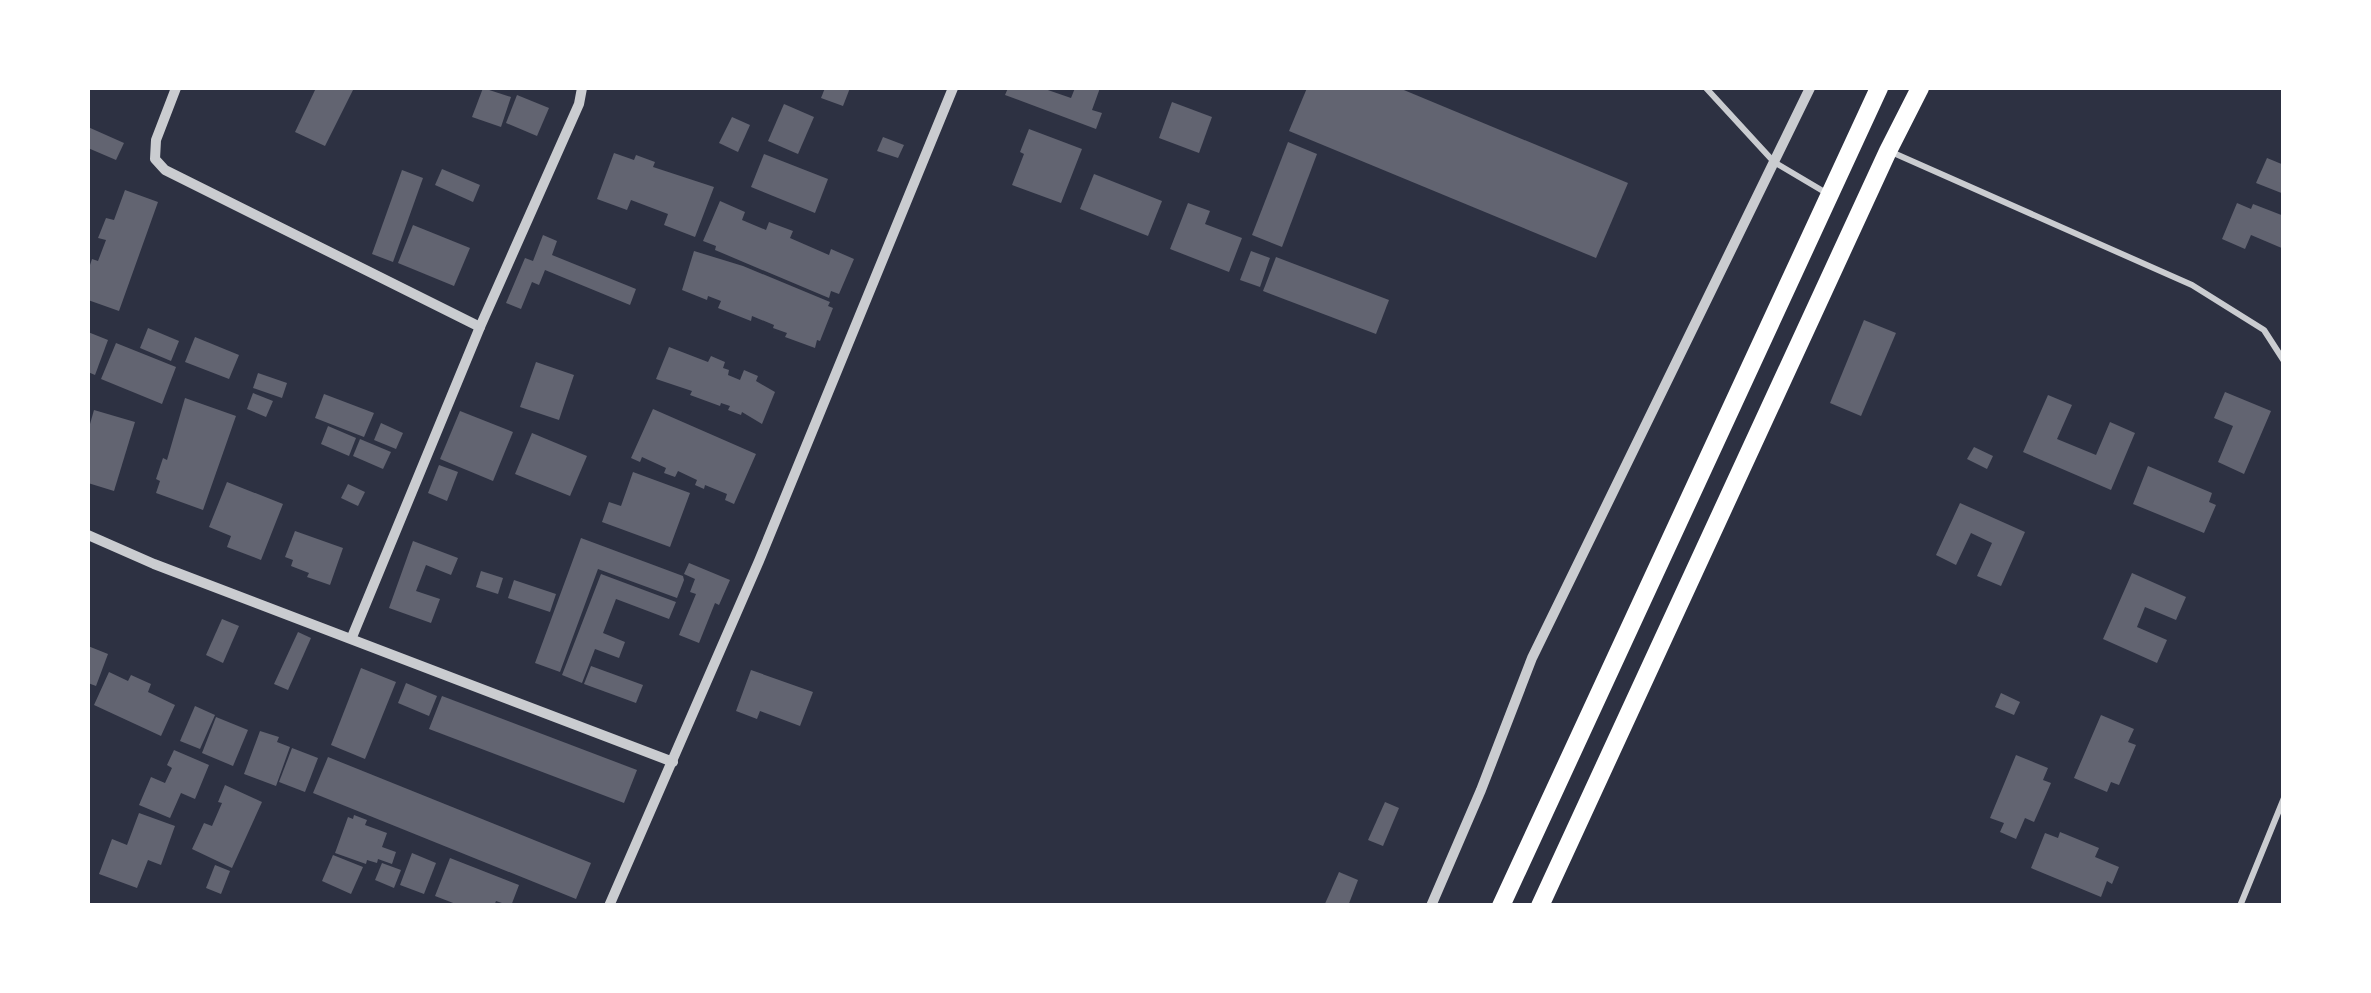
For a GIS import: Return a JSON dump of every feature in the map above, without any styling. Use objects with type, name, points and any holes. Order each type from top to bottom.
[{"type":"main road","points":[[1501,906],[1879,88]]},
{"type":"main road","points":[[1540,906],[1920,88]]},
{"type":"street","points":[[176,88],[156,140],[156,159],[165,170],[480,327]]},
{"type":"street","points":[[352,638],[480,327],[579,104],[582,88]]},
{"type":"street","points":[[610,906],[674,762],[954,88]]},
{"type":"street","points":[[1431,906],[1532,658],[1810,88]]},
{"type":"street","points":[[88,534],[154,564],[674,762]]},
{"type":"lane","points":[[1706,88],[1774,162],[1829,194]]},
{"type":"lane","points":[[1888,150],[2192,284],[2264,330],[2284,361]]},
{"type":"lane","points":[[2240,906],[2284,798]]},
{"type":"building","points":[[316,88],[354,88],[325,146],[295,132]]},
{"type":"building","points":[[483,88],[511,97],[501,127],[472,117]]},
{"type":"building","points":[[825,88],[850,88],[843,106],[821,98]]},
{"type":"building","points":[[1008,88],[1042,88],[1071,98],[1075,88],[1100,88],[1092,110],[1102,113],[1096,129],[1005,95]]},
{"type":"building","points":[[1307,88],[1399,88],[1628,183],[1596,258],[1289,131]]},
{"type":"building","points":[[517,95],[549,108],[537,136],[506,123]]},
{"type":"building","points":[[1172,102],[1212,117],[1199,153],[1159,138]]},
{"type":"building","points":[[784,104],[814,117],[798,154],[768,141]]},
{"type":"building","points":[[732,117],[750,125],[738,152],[719,143]]},
{"type":"building","points":[[88,127],[124,143],[116,160],[88,148]]},
{"type":"building","points":[[1029,129],[1082,149],[1061,203],[1012,185]]},
{"type":"building","points":[[883,137],[904,145],[898,158],[877,151]]},
{"type":"building","points":[[1288,142],[1317,154],[1282,247],[1252,235]]},
{"type":"building","points":[[614,153],[634,160],[636,155],[655,162],[653,167],[714,187],[695,237],[664,225],[668,214],[631,200],[627,210],[597,199]]},
{"type":"building","points":[[764,154],[828,179],[815,213],[751,187]]},
{"type":"building","points":[[2267,158],[2284,165],[2284,194],[2256,183]]},
{"type":"building","points":[[442,169],[480,185],[473,202],[435,185]]},
{"type":"building","points":[[402,170],[423,178],[393,262],[372,254]]},
{"type":"building","points":[[1094,174],[1162,201],[1148,236],[1080,209]]},
{"type":"building","points":[[125,190],[158,202],[119,311],[88,300],[88,271],[92,259],[98,261],[106,240],[98,238],[106,218],[114,220]]},
{"type":"building","points":[[720,201],[745,212],[742,220],[766,230],[769,222],[793,231],[790,238],[829,255],[831,249],[854,259],[839,294],[831,291],[829,298],[715,250],[716,246],[703,241]]},
{"type":"building","points":[[1188,203],[1210,211],[1205,224],[1242,238],[1229,272],[1170,249]]},
{"type":"building","points":[[2237,203],[2251,209],[2253,204],[2284,216],[2284,249],[2251,235],[2245,249],[2222,239]]},
{"type":"building","points":[[413,225],[470,248],[454,286],[398,263]]},
{"type":"building","points":[[543,235],[557,241],[552,255],[636,289],[630,305],[545,270],[539,285],[532,282],[521,309],[506,303],[525,258],[533,261]]},
{"type":"building","points":[[694,251],[743,266],[830,302],[828,306],[833,308],[815,348],[785,337],[787,333],[773,328],[774,325],[718,308],[721,301],[682,290]]},
{"type":"building","points":[[1251,251],[1270,258],[1260,287],[1240,280]]},
{"type":"building","points":[[1276,257],[1389,300],[1376,334],[1263,291]]},
{"type":"building","points":[[1864,320],[1896,333],[1861,416],[1830,403]]},
{"type":"building","points":[[148,328],[179,341],[171,361],[140,348]]},
{"type":"building","points":[[88,332],[108,340],[95,375],[88,372]]},
{"type":"building","points":[[195,337],[239,355],[229,379],[185,362]]},
{"type":"building","points":[[116,343],[176,367],[162,404],[101,379]]},
{"type":"building","points":[[669,347],[708,362],[711,356],[725,362],[723,368],[729,370],[728,375],[740,380],[744,370],[758,376],[756,381],[775,392],[762,424],[742,412],[741,415],[728,410],[730,406],[720,406],[656,379]]},
{"type":"building","points":[[536,362],[574,375],[559,420],[520,407]]},
{"type":"building","points":[[258,373],[287,383],[282,398],[253,388]]},
{"type":"building","points":[[2225,392],[2271,411],[2244,474],[2218,462],[2233,426],[2214,418]]},
{"type":"building","points":[[253,393],[273,401],[266,417],[247,409]]},
{"type":"building","points":[[324,394],[374,413],[364,437],[315,418]]},
{"type":"building","points":[[2048,395],[2072,405],[2057,439],[2096,455],[2110,422],[2135,433],[2111,490],[2023,452]]},
{"type":"building","points":[[185,398],[236,416],[203,510],[156,493],[160,481],[156,479],[163,458],[167,460]]},
{"type":"building","points":[[653,409],[756,454],[734,504],[725,500],[727,494],[695,485],[697,480],[678,471],[675,477],[664,473],[666,468],[642,457],[640,462],[631,458]]},
{"type":"building","points":[[94,410],[135,422],[114,491],[88,483],[88,431]]},
{"type":"building","points":[[460,411],[513,432],[493,481],[440,459]]},
{"type":"building","points":[[381,423],[403,433],[396,449],[374,440]]},
{"type":"building","points":[[328,426],[356,438],[349,456],[321,444]]},
{"type":"building","points":[[532,433],[587,456],[570,496],[515,474]]},
{"type":"building","points":[[360,439],[391,452],[383,469],[353,456]]},
{"type":"building","points":[[1974,447],[1993,456],[1987,469],[1967,459]]},
{"type":"building","points":[[439,465],[458,472],[447,501],[428,493]]},
{"type":"building","points":[[2148,466],[2212,493],[2209,502],[2216,505],[2204,533],[2133,504]]},
{"type":"building","points":[[633,472],[690,493],[670,547],[602,522],[609,502],[621,506]]},
{"type":"building","points":[[227,482],[283,504],[261,560],[227,547],[231,536],[209,527]]},
{"type":"building","points":[[348,484],[365,492],[358,506],[341,498]]},
{"type":"building","points":[[1960,503],[2025,532],[2001,586],[1977,576],[1992,543],[1971,533],[1956,565],[1936,555]]},
{"type":"building","points":[[295,531],[343,548],[330,585],[307,577],[309,573],[291,566],[293,560],[285,557]]},
{"type":"building","points":[[581,538],[683,576],[684,580],[677,598],[598,569],[560,672],[535,663]]},
{"type":"building","points":[[413,541],[458,558],[451,575],[426,565],[416,591],[440,599],[431,623],[389,608]]},
{"type":"building","points":[[689,563],[730,580],[719,605],[715,603],[699,643],[679,635],[696,594],[690,592],[695,579],[684,574]]},
{"type":"building","points":[[481,571],[503,578],[498,594],[476,587]]},
{"type":"building","points":[[2132,573],[2186,597],[2176,620],[2145,607],[2137,627],[2167,640],[2157,663],[2103,639]]},
{"type":"building","points":[[601,574],[676,602],[669,619],[616,599],[603,633],[625,642],[619,658],[595,649],[582,683],[562,675]]},
{"type":"building","points":[[514,580],[556,594],[550,612],[508,598]]},
{"type":"building","points":[[222,619],[239,626],[223,663],[206,655]]},
{"type":"building","points":[[298,632],[311,638],[288,690],[274,684]]},
{"type":"building","points":[[88,646],[108,654],[96,686],[88,683]]},
{"type":"building","points":[[591,666],[643,685],[636,703],[584,684]]},
{"type":"building","points":[[361,668],[396,682],[365,759],[331,745]]},
{"type":"building","points":[[751,670],[813,692],[800,726],[760,711],[757,719],[736,711]]},
{"type":"building","points":[[109,672],[128,681],[131,675],[151,684],[148,692],[175,705],[161,736],[94,705]]},
{"type":"building","points":[[406,683],[437,696],[429,716],[398,703]]},
{"type":"building","points":[[2001,693],[2020,702],[2014,715],[1995,707]]},
{"type":"building","points":[[442,696],[637,770],[624,803],[429,729]]},
{"type":"building","points":[[195,706],[215,715],[200,749],[180,741]]},
{"type":"building","points":[[2101,715],[2134,729],[2128,742],[2136,745],[2119,785],[2111,782],[2107,792],[2074,778]]},
{"type":"building","points":[[216,717],[248,730],[233,766],[202,753]]},
{"type":"building","points":[[260,731],[279,737],[277,742],[290,747],[276,786],[244,774]]},
{"type":"building","points":[[292,748],[318,758],[305,792],[279,782]]},
{"type":"building","points":[[174,750],[209,765],[195,799],[181,793],[170,818],[139,805],[151,777],[165,783]]},
{"type":"building","points":[[2016,755],[2048,768],[2043,780],[2051,783],[2034,822],[2025,818],[2016,839],[2000,832],[2004,823],[1990,818]]},
{"type":"building","points":[[328,757],[591,863],[576,899],[313,793]]},
{"type":"building","points":[[225,785],[262,802],[232,868],[192,849],[204,823],[212,826]]},
{"type":"building","points":[[1385,802],[1399,808],[1383,846],[1368,840]]},
{"type":"building","points":[[139,813],[175,826],[161,865],[148,860],[137,888],[99,874],[112,839],[127,845]]},
{"type":"building","points":[[354,815],[367,820],[365,825],[387,833],[382,847],[396,852],[392,864],[378,859],[377,863],[367,860],[366,864],[335,853],[348,817],[353,819]]},
{"type":"building","points":[[2060,832],[2099,848],[2095,857],[2119,867],[2112,884],[2107,881],[2101,897],[2031,868],[2045,833],[2058,838]]},
{"type":"building","points":[[412,853],[436,863],[424,894],[400,885]]},
{"type":"building","points":[[333,855],[363,867],[351,894],[322,881]]},
{"type":"building","points":[[450,858],[519,885],[511,906],[496,901],[494,906],[461,906],[435,896]]},
{"type":"building","points":[[382,863],[401,870],[394,888],[375,880]]},
{"type":"building","points":[[215,865],[230,871],[221,894],[206,888]]},
{"type":"building","points":[[1339,872],[1358,880],[1348,906],[1324,906]]}]
